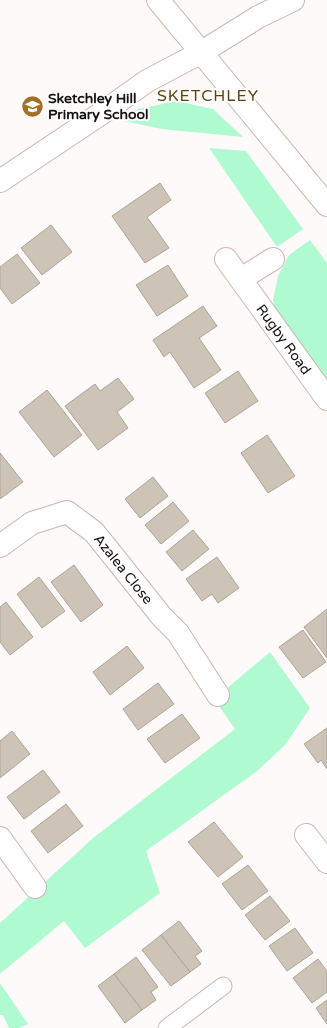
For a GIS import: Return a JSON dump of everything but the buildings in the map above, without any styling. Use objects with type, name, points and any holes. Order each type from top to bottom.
[{"type":"street","points":[[158,0],[327,205]]},
{"type":"street","points":[[0,181],[102,113],[146,81],[202,52],[258,17],[293,0]]},
{"type":"street","name":"Rugby Road","points":[[226,259],[327,399]]},
{"type":"street","points":[[241,279],[273,259]]},
{"type":"street","name":"Azalea Close","points":[[0,546],[32,523],[67,512],[94,532],[162,617],[178,633],[218,695]]},
{"type":"street","points":[[306,835],[327,862]]},
{"type":"street","points":[[0,838],[35,886]]},
{"type":"lane","points":[[167,1028],[222,986]]},
{"type":"green space","points":[[177,101],[213,109],[243,137],[162,129],[124,121],[138,109]]},
{"type":"green space","points":[[209,148],[246,151],[303,229],[277,247]]},
{"type":"green space","points":[[310,240],[327,263],[327,385],[275,314],[273,300],[278,276],[289,255]]},
{"type":"green space","points":[[270,652],[310,708],[285,745],[257,771],[146,851],[160,893],[85,948],[64,921],[0,974],[0,923],[93,838],[235,729],[214,699]]},
{"type":"green space","points":[[0,983],[28,1024],[19,1028],[9,1028],[3,1015],[0,1015]]},
{"type":"place","name":"Sketchley Hill Primary School","points":[[32,106]]},
{"type":"district","name":"SKETCHLEY","points":[[208,96]]}]
